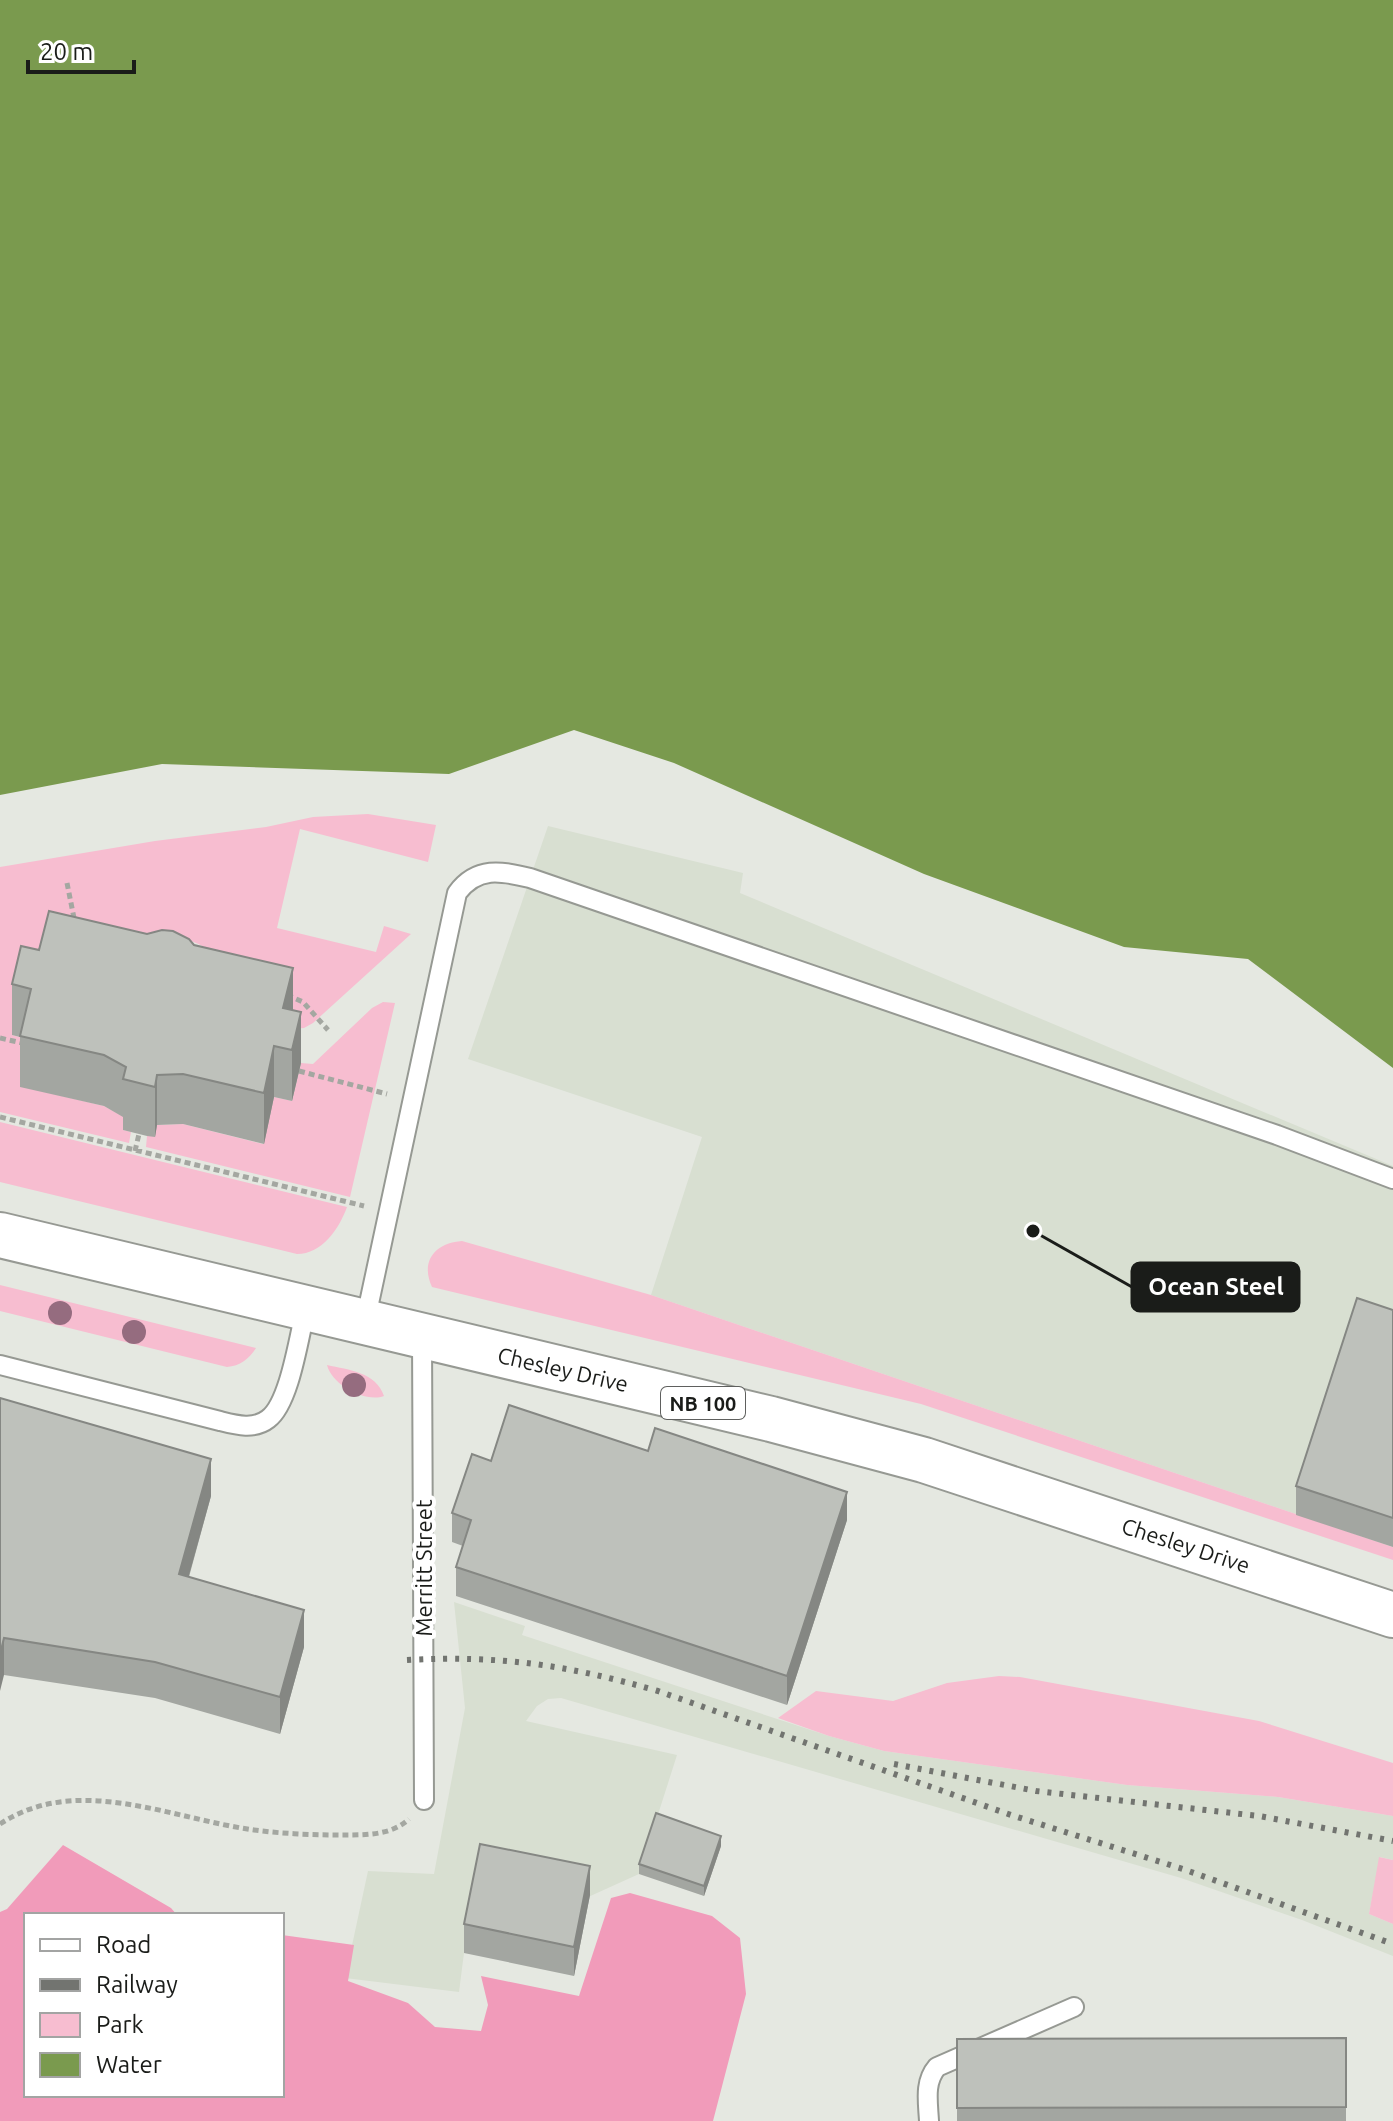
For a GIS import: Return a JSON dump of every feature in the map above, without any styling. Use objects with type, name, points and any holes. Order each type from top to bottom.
[{"type":"main road","name":"Chesley Drive","points":[[0,1235],[758,1416],[924,1460],[1393,1615]]},
{"type":"lane","points":[[365,1322],[457,893],[465,882],[478,875],[508,873],[1277,1135],[1393,1179]]},
{"type":"lane","points":[[0,1365],[220,1421],[254,1426],[267,1421],[283,1397],[306,1308]]},
{"type":"lane","name":"Merritt Street","points":[[422,1336],[424,1800]]},
{"type":"lane","points":[[929,2121],[928,2086],[930,2075],[937,2067],[1074,2007]]},
{"type":"path","points":[[67,883],[77,929]]},
{"type":"path","points":[[275,992],[303,1002],[328,1030]]},
{"type":"path","points":[[0,1038],[22,1043],[23,1038]]},
{"type":"path","points":[[299,1071],[412,1101]]},
{"type":"path","points":[[0,1117],[389,1212]]},
{"type":"path","points":[[135,1151],[139,1134]]},
{"type":"path","points":[[0,1824],[43,1804],[73,1800],[102,1801],[253,1830],[368,1835],[404,1823],[424,1800]]},
{"type":"shaded area","points":[[548,826],[743,873],[740,893],[1393,1166],[1393,1547],[651,1295],[702,1137],[468,1059]]},
{"type":"shaded area","points":[[454,1602],[525,1626],[522,1635],[829,1736],[884,1751],[1127,1785],[1278,1797],[1393,1816],[1393,1860],[1380,1857],[1369,1914],[1393,1924],[1393,1956],[1181,1878],[561,1698],[548,1699],[537,1706],[526,1721],[677,1755],[639,1874],[464,1953],[459,1992],[345,1978],[368,1871],[434,1874],[465,1708]]},
{"type":"shaded area","points":[[63,1845],[175,1913],[24,1913],[24,2097],[284,2097],[284,1935],[354,1945],[348,1981],[408,2003],[435,2027],[481,2031],[488,2005],[481,1976],[579,1996],[611,1898],[630,1893],[712,1916],[740,1938],[746,1994],[713,2121],[0,2121],[0,1912],[7,1909]]},
{"type":"green space","points":[[368,814],[436,825],[428,862],[300,829],[277,928],[376,952],[384,926],[411,934],[313,1023],[304,1028],[290,1029],[224,960],[192,941],[174,937],[12,1035],[31,1040],[20,1086],[104,1106],[126,1118],[123,1130],[131,1132],[129,1143],[0,1112],[0,867],[155,841],[266,827],[313,817]]},
{"type":"green space","points":[[383,1002],[395,1003],[350,1197],[146,1147],[147,1136],[157,1125],[183,1124],[263,1144],[274,1097],[292,1101],[301,1063],[313,1064],[372,1008]]},
{"type":"green space","points":[[0,1122],[347,1207],[339,1224],[322,1245],[297,1254],[0,1182]]},
{"type":"green space","points":[[462,1241],[651,1295],[1393,1547],[1393,1560],[921,1404],[432,1287],[428,1269],[432,1255],[444,1245]]},
{"type":"green space","points":[[0,1285],[256,1348],[244,1361],[227,1367],[0,1311]]},
{"type":"green space","points":[[327,1365],[368,1377],[384,1396],[368,1397],[350,1391],[335,1379]]},
{"type":"green space","points":[[999,1676],[1020,1677],[1259,1721],[1393,1763],[1393,1816],[1278,1797],[1127,1785],[884,1751],[778,1718],[816,1691],[893,1701],[947,1683]]},
{"type":"green space","points":[[1379,1857],[1393,1860],[1393,1924],[1369,1914]]},
{"type":"water","points":[[0,0],[1393,0],[1393,1068],[1248,959],[1124,947],[924,874],[674,763],[574,730],[449,774],[162,764],[0,795]]},
{"type":"building","points":[[49,911],[147,934],[173,931],[194,945],[293,968],[283,1008],[301,1012],[292,1050],[274,1046],[264,1093],[183,1074],[157,1075],[155,1087],[123,1079],[126,1067],[104,1055],[20,1036],[31,989],[12,984],[21,946],[39,950]]},
{"type":"building","points":[[1357,1298],[1393,1310],[1393,1518],[1296,1486]]},
{"type":"building","points":[[0,1398],[211,1459],[179,1574],[304,1610],[280,1697],[155,1662],[4,1638],[0,1654]]},
{"type":"building","points":[[509,1405],[648,1451],[655,1428],[847,1492],[787,1676],[456,1567],[471,1520],[452,1513],[472,1454],[491,1461]]},
{"type":"building","points":[[656,1813],[721,1836],[704,1886],[639,1864]]},
{"type":"building","points":[[480,1844],[590,1866],[574,1947],[464,1924]]},
{"type":"building","points":[[1346,2038],[1346,2107],[957,2108],[957,2039]]},
{"type":"railway","points":[[407,1660],[473,1659],[534,1664],[594,1674],[658,1691],[1011,1815],[1183,1869],[1393,1944]]},
{"type":"railway","points":[[894,1764],[1036,1791],[1259,1816],[1393,1841]]},
{"type":"place","name":"Ocean Steel","points":[[1033,1231]]}]
